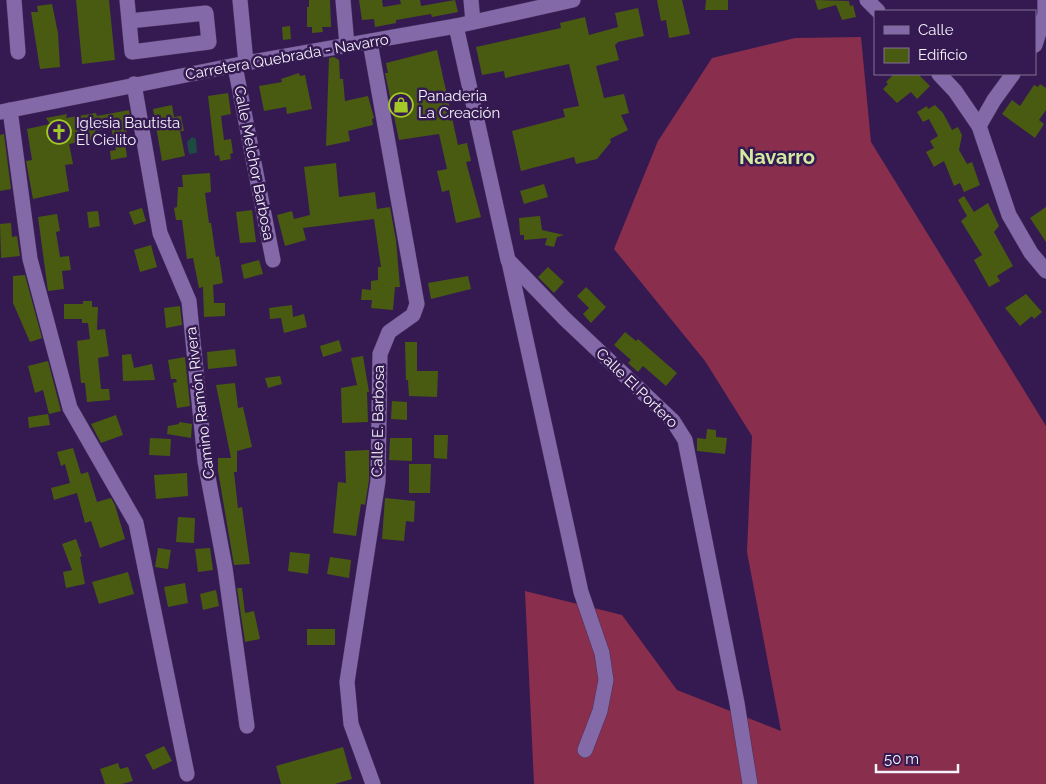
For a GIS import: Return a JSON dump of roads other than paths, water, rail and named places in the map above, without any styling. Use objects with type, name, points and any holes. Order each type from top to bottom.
[{"type":"street","points":[[14,0],[18,52]]},
{"type":"street","points":[[126,0],[132,52],[209,42],[206,13],[187,7],[129,21]]},
{"type":"street","name":"Calle Melchor Barbosa","points":[[240,0],[241,65],[273,260]]},
{"type":"street","points":[[343,0],[347,46]]},
{"type":"street","points":[[470,0],[473,22]]},
{"type":"street","name":"Carretera Quebrada - Navarro","points":[[5,111],[134,84],[456,26],[573,0]]},
{"type":"street","points":[[866,0],[877,10]]},
{"type":"street","points":[[1036,42],[1045,14],[1045,0]]},
{"type":"street","points":[[456,26],[580,592],[602,653],[606,680],[600,711],[585,750]]},
{"type":"street","name":"Calle E. Barbosa","points":[[370,42],[417,304],[413,315],[389,332],[380,354],[378,480],[347,682],[351,724],[373,784]]},
{"type":"street","points":[[940,75],[955,91],[979,126],[1009,216],[1030,254],[1046,271]]},
{"type":"street","points":[[979,126],[994,100],[1013,75]]},
{"type":"street","name":"Camino Ramón Rivera","points":[[134,84],[160,233],[189,301],[205,461],[225,568],[247,726]]},
{"type":"street","points":[[5,111],[30,259],[70,408],[136,523],[187,774]]},
{"type":"street","name":"Calle El Portero","points":[[508,260],[565,319],[667,415],[680,430],[685,440],[737,703],[750,784]]},
{"type":"place","name":"Panaderia La Creación","points":[[401,105]]},
{"type":"place","name":"Iglesia Bautista El Cielito","points":[[59,132]]},
{"type":"district","name":"Navarro","points":[[777,157]]}]
